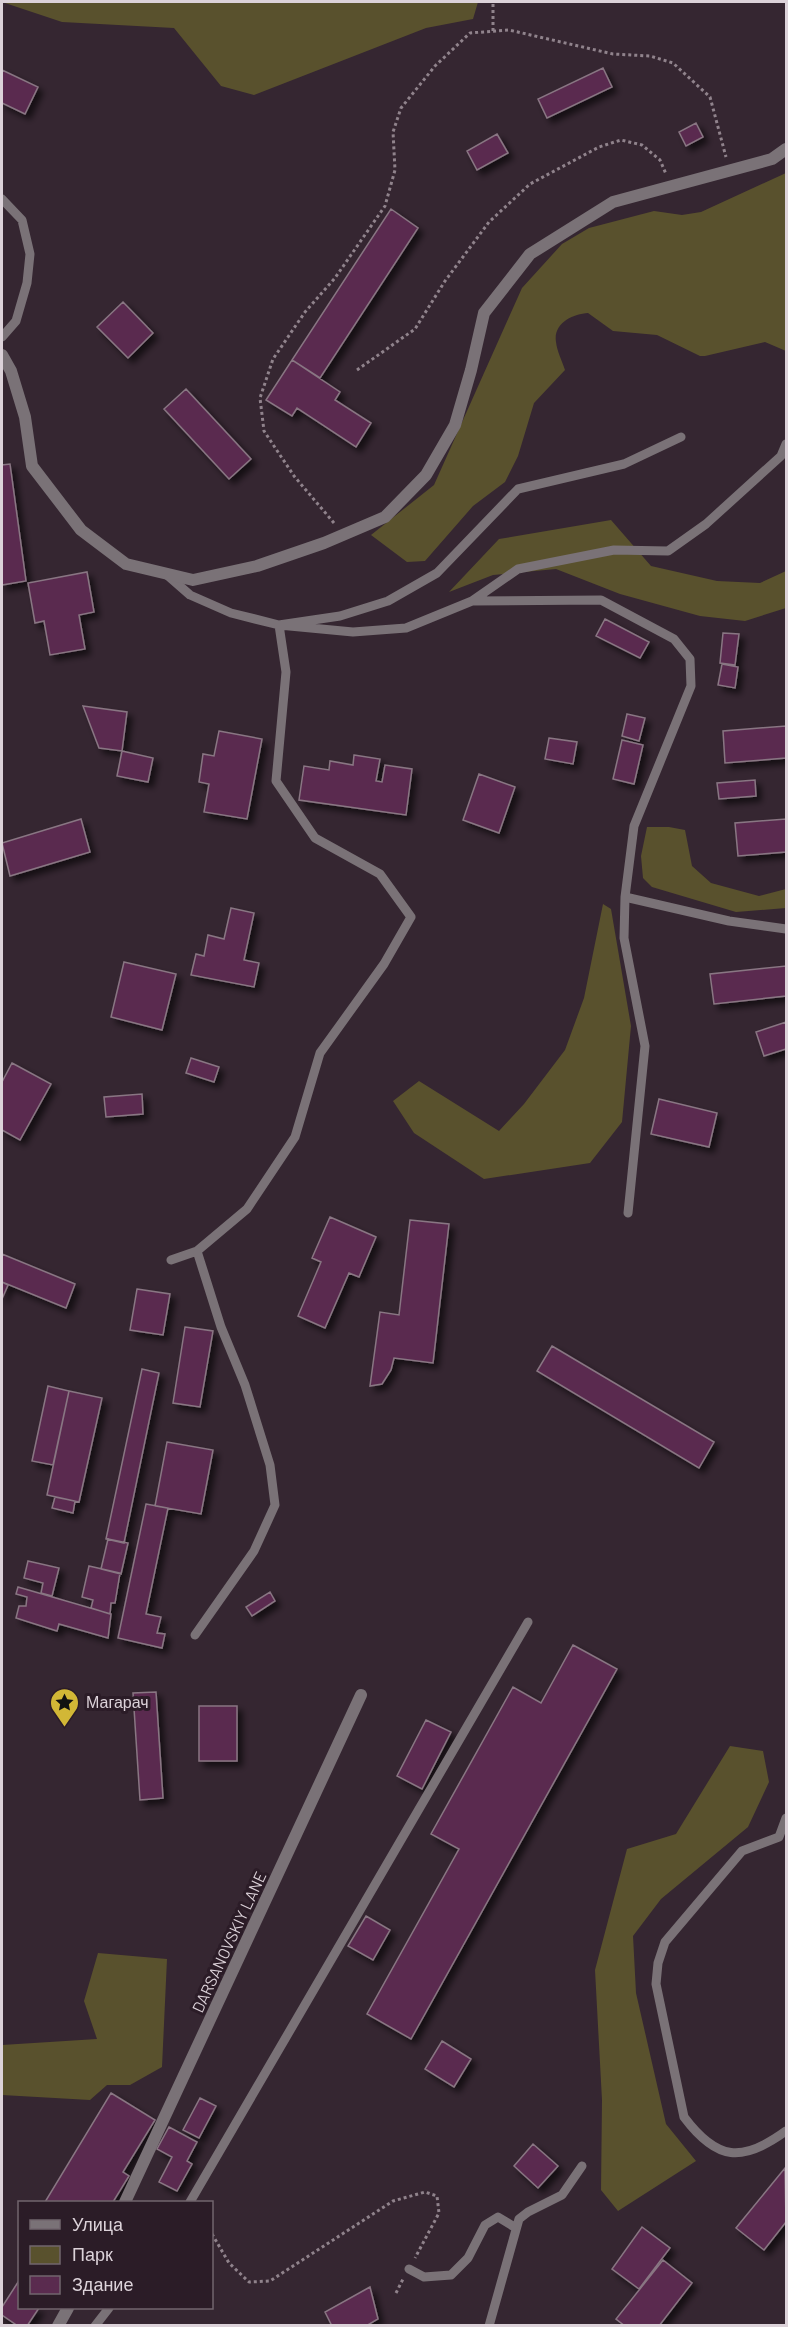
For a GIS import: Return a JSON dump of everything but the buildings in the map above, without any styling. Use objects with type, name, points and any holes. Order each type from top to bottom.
[{"type":"street","points":[[2,355],[11,371],[25,417],[32,466],[81,530],[126,564],[193,580],[257,566],[385,517],[426,475],[455,425],[484,313],[530,254],[613,202],[772,159],[786,149]]},
{"type":"street","name":"DARSANOVSKIY LANE","points":[[126,2201],[362,1695]]},
{"type":"street","points":[[57,2325],[67,2309]]},
{"type":"lane","points":[[2,199],[22,220],[30,254],[27,283],[16,321],[2,337]]},
{"type":"lane","points":[[279,626],[340,616],[388,602],[437,573],[518,489],[624,464],[681,437]]},
{"type":"lane","points":[[164,573],[190,595],[231,614],[279,626],[353,632],[406,628],[472,601],[518,569],[614,550],[668,551],[706,524],[781,456],[786,444]]},
{"type":"lane","points":[[472,601],[601,600],[675,639],[690,659],[691,686],[634,826],[626,897],[624,938],[645,1046],[628,1213]]},
{"type":"lane","points":[[171,1260],[197,1251],[246,1209],[295,1137],[320,1053],[384,964],[411,917],[380,874],[315,838],[276,781],[286,672],[279,626]]},
{"type":"lane","points":[[626,897],[729,921],[786,929]]},
{"type":"lane","points":[[195,1635],[254,1551],[275,1505],[270,1465],[245,1385],[221,1327],[197,1251]]},
{"type":"lane","points":[[191,2201],[528,1622]]},
{"type":"lane","points":[[786,1818],[779,1837],[742,1851],[665,1942],[658,1963],[656,1984],[684,2117],[697,2134],[716,2148],[735,2154],[755,2149],[786,2131]]},
{"type":"lane","points":[[489,2325],[519,2219],[562,2195],[582,2166]]},
{"type":"lane","points":[[409,2269],[424,2277],[451,2275],[468,2258],[485,2225],[498,2217],[516,2228]]},
{"type":"lane","points":[[95,2325],[107,2309]]},
{"type":"path","points":[[493,2],[493,31]]},
{"type":"path","points":[[343,535],[317,500],[294,476],[264,431],[260,398],[273,359],[305,312],[335,278],[385,206],[395,170],[393,132],[401,108],[435,66],[470,33],[509,30],[613,54],[650,56],[673,63],[710,97],[730,170]]},
{"type":"path","points":[[357,370],[415,330],[445,281],[489,222],[530,184],[599,147],[621,140],[642,145],[660,160],[671,186]]},
{"type":"path","points":[[213,2236],[229,2263],[249,2282],[270,2281],[393,2201],[425,2192],[437,2196],[439,2213],[396,2293]]},
{"type":"green space","points":[[2,2],[478,2],[473,19],[426,28],[254,95],[221,86],[174,28],[62,22]]},
{"type":"green space","points":[[786,173],[786,351],[765,342],[700,356],[657,335],[613,331],[588,313],[576,315],[561,325],[556,335],[557,349],[565,370],[534,403],[518,456],[505,482],[473,506],[425,561],[407,562],[371,535],[434,485],[522,288],[562,244],[589,228],[654,211],[682,215],[701,212]]},
{"type":"green space","points":[[611,520],[651,566],[717,581],[760,583],[786,571],[786,608],[745,621],[700,616],[620,594],[556,569],[493,575],[449,592],[499,539]]},
{"type":"green space","points":[[647,827],[685,830],[692,866],[711,883],[759,896],[786,889],[786,908],[736,912],[652,887],[643,878],[641,856]]},
{"type":"green space","points":[[603,904],[611,909],[631,1026],[622,1122],[590,1163],[484,1179],[414,1133],[393,1101],[419,1081],[499,1131],[524,1104],[565,1050],[584,998]]},
{"type":"green space","points":[[730,1746],[763,1751],[769,1782],[748,1827],[661,1899],[633,1936],[636,1993],[666,2124],[696,2161],[618,2211],[601,2190],[602,2100],[595,1970],[627,1849],[676,1834]]},
{"type":"green space","points":[[98,1953],[167,1959],[162,2067],[130,2085],[107,2085],[90,2100],[2,2095],[2,2045],[97,2039],[84,2001]]},
{"type":"place","name":"Магарач","points":[[65,1728]]}]
